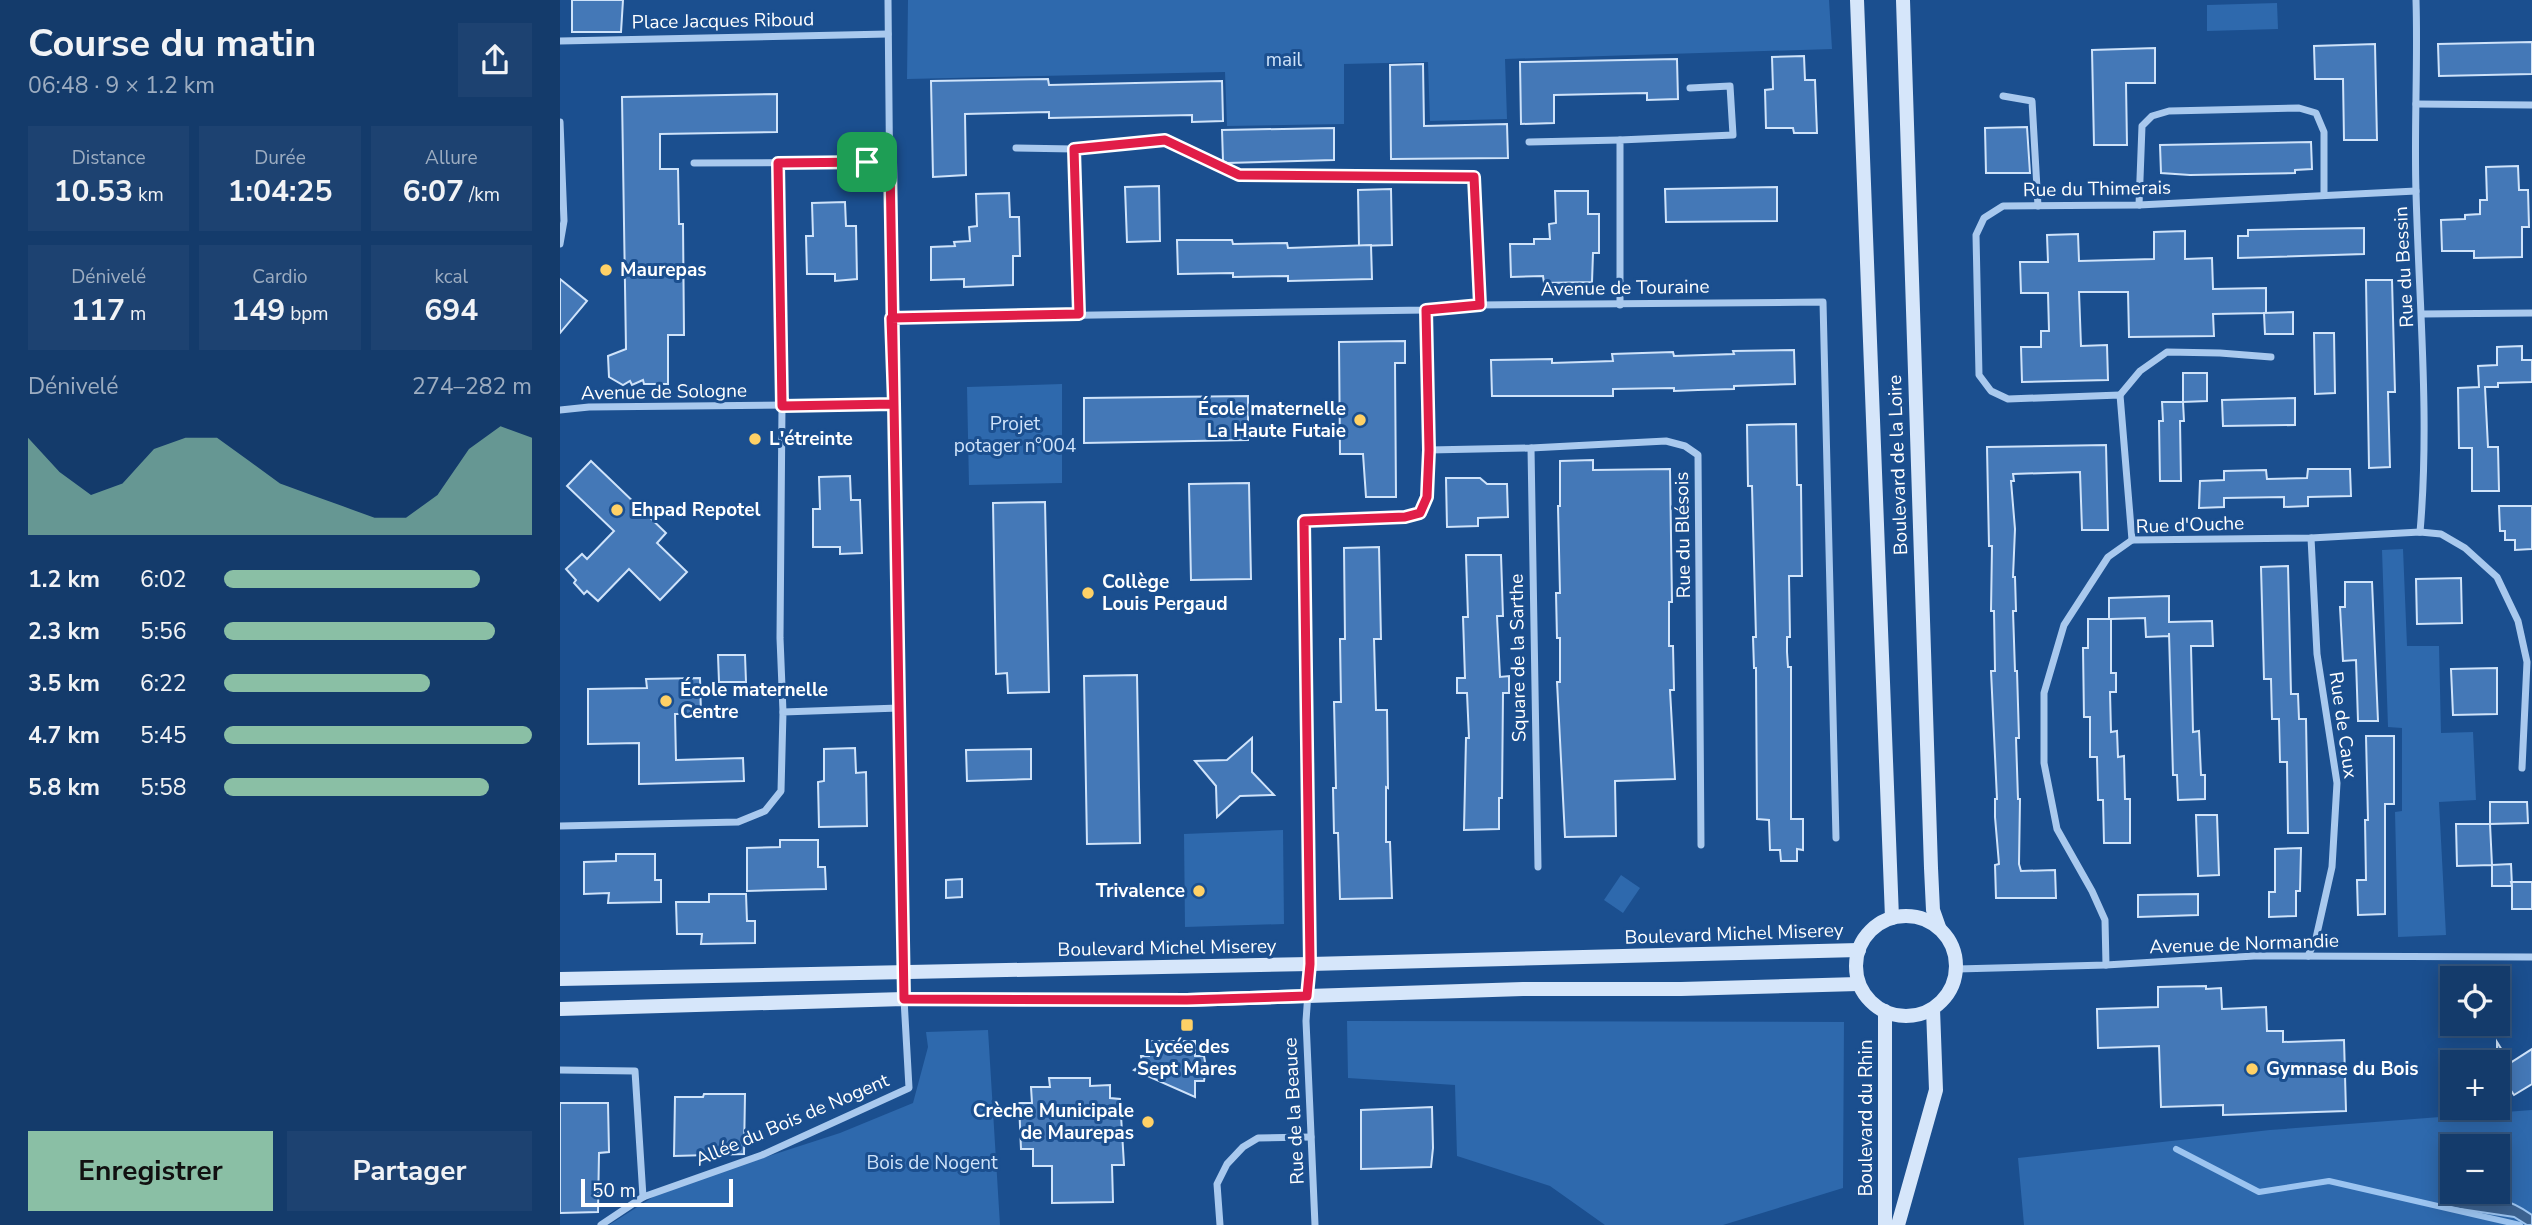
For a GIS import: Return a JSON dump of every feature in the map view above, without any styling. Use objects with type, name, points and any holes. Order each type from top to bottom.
[{"type":"street","points":[[888,0],[904,999]]},
{"type":"street","name":"Boulevard de la Loire","points":[[1857,0],[1892,918]]},
{"type":"street","name":"Boulevard de la Loire","points":[[1903,0],[1931,868],[1933,910],[1939,927]]},
{"type":"street","name":"Rue du Bessin","points":[[2416,0],[2416,191],[2422,314],[2425,476],[2420,532]]},
{"type":"street","name":"Place Jacques Riboud","points":[[560,41],[888,34]]},
{"type":"street","points":[[1529,142],[1733,135],[1730,86],[1690,88]]},
{"type":"street","points":[[2003,96],[2032,101],[2038,206]]},
{"type":"street","points":[[2416,104],[2532,105]]},
{"type":"street","points":[[2139,205],[2142,126],[2152,116],[2169,111],[2299,108],[2316,113],[2324,132],[2324,195]]},
{"type":"street","points":[[560,122],[564,221],[560,244]]},
{"type":"street","points":[[1016,148],[1074,149],[1165,140],[1239,175],[1474,177],[1480,305]]},
{"type":"street","points":[[1620,140],[1620,305]]},
{"type":"street","points":[[1074,149],[1079,314]]},
{"type":"street","points":[[694,163],[890,162]]},
{"type":"street","points":[[560,826],[738,822],[765,811],[781,791],[782,406],[778,163]]},
{"type":"street","name":"Rue du Thimerais","points":[[2120,396],[2008,399],[1991,391],[1979,375],[1976,235],[1984,218],[2003,206],[2139,205],[2416,191]]},
{"type":"street","name":"Avenue de Touraine","points":[[891,318],[1426,310],[1480,305],[1824,302],[1836,838]]},
{"type":"street","points":[[1426,310],[1429,450]]},
{"type":"street","points":[[2422,314],[2532,313]]},
{"type":"street","points":[[2132,540],[2120,396],[2140,371],[2167,352],[2271,357]]},
{"type":"street","name":"Avenue de Sologne","points":[[560,410],[589,407],[894,404]]},
{"type":"street","name":"Rue du Blésois","points":[[1429,450],[1666,441],[1685,446],[1698,455],[1701,845]]},
{"type":"street","name":"Square de la Sarthe","points":[[1531,448],[1538,867]]},
{"type":"street","name":"Rue de la Beauce","points":[[1315,1225],[1306,1021],[1310,964],[1304,521],[1405,517],[1420,513],[1427,497],[1429,450]]},
{"type":"street","name":"Rue d'Ouche","points":[[2106,965],[2105,920],[2057,829],[2044,763],[2044,693],[2064,625],[2108,557],[2132,540],[2311,538],[2420,532],[2441,534],[2465,548],[2497,577],[2518,621],[2527,663],[2522,768]]},
{"type":"street","name":"Rue de Caux","points":[[2308,956],[2316,938],[2332,867],[2337,783],[2317,654],[2311,538]]},
{"type":"street","points":[[783,712],[899,708]]},
{"type":"street","points":[[1909,916],[1925,919],[1939,927],[1949,939],[1957,969],[1954,983],[1947,995],[1933,1009],[1912,1016],[1885,1011],[1874,1004],[1858,984],[1856,966],[1859,950],[1866,936],[1878,925],[1892,918],[1909,916]]},
{"type":"street","name":"Boulevard Michel Miserey","points":[[560,979],[1859,950]]},
{"type":"street","name":"Avenue de Normandie","points":[[1957,969],[2106,965],[2254,956],[2532,957]]},
{"type":"street","points":[[560,1009],[904,999],[1187,1000],[1523,989],[1681,989],[1858,984]]},
{"type":"street","name":"Allée du Bois de Nogent","points":[[601,1225],[643,1198],[762,1155],[909,1088],[904,999]]},
{"type":"street","name":"Boulevard du Rhin","points":[[1898,1225],[1936,1090],[1933,1009]]},
{"type":"street","name":"Boulevard du Rhin","points":[[1885,1011],[1885,1225]]},
{"type":"street","points":[[560,1070],[635,1071],[643,1198]]},
{"type":"street","points":[[1220,1225],[1217,1184],[1227,1164],[1243,1147],[1258,1138],[1311,1137]]},
{"type":"green space","name":"mail","points":[[908,0],[1829,0],[1832,49],[1505,59],[1507,119],[1430,121],[1428,62],[1344,64],[1344,124],[1227,126],[1225,72],[907,79]]},
{"type":"green space","points":[[2277,3],[2278,29],[2207,31],[2207,5]]},
{"type":"green space","name":"Projet potager n°004","points":[[1062,384],[1062,483],[969,485],[967,387]]},
{"type":"green space","points":[[2403,549],[2407,646],[2439,646],[2441,733],[2473,732],[2476,800],[2439,802],[2446,935],[2398,937],[2395,812],[2402,811],[2402,728],[2388,727],[2382,550]]},
{"type":"green space","points":[[1283,830],[1284,924],[1185,927],[1184,834]]},
{"type":"green space","points":[[1621,875],[1640,888],[1623,913],[1604,900]]},
{"type":"green space","points":[[1347,1021],[1844,1022],[1843,1188],[1723,1225],[1605,1225],[1550,1186],[1457,1156],[1455,1085],[1348,1078]]},
{"type":"green space","name":"Bois de Nogent","points":[[988,1030],[1000,1225],[609,1225],[664,1190],[840,1133],[913,1103],[928,1047],[926,1032]]},
{"type":"green space","points":[[2532,1110],[2532,1225],[2024,1225],[2018,1158],[2270,1130],[2440,1117],[2440,1120],[2510,1120],[2510,1112]]},
{"type":"shaded area","points":[[2510,1203],[2532,1215],[2532,1225],[2514,1217],[2447,1207],[2448,1204]]},
{"type":"building","points":[[572,0],[623,0],[621,32],[572,32]]},
{"type":"building","points":[[2532,42],[2532,74],[2439,76],[2438,44]]},
{"type":"building","points":[[2375,44],[2377,140],[2344,140],[2343,79],[2315,79],[2314,46]]},
{"type":"building","points":[[2155,48],[2155,83],[2126,83],[2127,145],[2094,145],[2092,50]]},
{"type":"building","points":[[1804,56],[1805,80],[1815,80],[1817,133],[1794,133],[1793,128],[1766,128],[1765,90],[1773,89],[1772,57]]},
{"type":"building","points":[[1677,59],[1678,99],[1647,100],[1647,93],[1554,95],[1554,123],[1521,124],[1520,62]]},
{"type":"building","points":[[1423,64],[1424,126],[1507,124],[1508,158],[1391,159],[1390,65]]},
{"type":"building","points":[[1048,79],[1049,85],[1222,81],[1223,121],[1192,122],[1192,115],[1049,118],[1049,112],[965,114],[966,175],[933,177],[931,81]]},
{"type":"building","points":[[777,94],[777,132],[660,134],[660,169],[678,169],[679,224],[683,224],[684,335],[668,335],[668,384],[644,384],[643,380],[632,385],[630,381],[623,385],[609,377],[608,356],[626,349],[622,97]]},
{"type":"building","points":[[2027,127],[2030,173],[1986,173],[1985,128]]},
{"type":"building","points":[[1334,128],[1334,160],[1223,161],[1222,130]]},
{"type":"building","points":[[2311,142],[2312,169],[2295,170],[2295,173],[2161,173],[2160,145]]},
{"type":"building","points":[[2518,166],[2519,190],[2528,190],[2529,227],[2522,227],[2522,257],[2474,258],[2474,251],[2442,251],[2441,220],[2465,219],[2465,215],[2480,214],[2480,200],[2487,200],[2486,167]]},
{"type":"building","points":[[1159,186],[1160,241],[1127,242],[1125,187]]},
{"type":"building","points":[[1777,187],[1777,221],[1666,222],[1665,189]]},
{"type":"building","points":[[1391,189],[1392,245],[1359,246],[1358,190]]},
{"type":"building","points":[[1555,191],[1588,191],[1588,214],[1599,214],[1599,253],[1593,253],[1592,282],[1544,283],[1543,276],[1511,277],[1510,244],[1534,244],[1534,239],[1550,239],[1549,224],[1556,223]]},
{"type":"building","points":[[1009,193],[1010,217],[1019,217],[1020,256],[1013,256],[1013,285],[964,287],[964,279],[931,280],[931,247],[955,246],[954,242],[970,241],[969,227],[977,226],[976,194]]},
{"type":"building","points":[[845,202],[846,226],[856,226],[857,279],[835,281],[835,274],[807,274],[806,236],[813,236],[812,203]]},
{"type":"building","points":[[2364,228],[2364,254],[2238,258],[2238,236],[2248,236],[2248,230]]},
{"type":"building","points":[[2185,231],[2185,259],[2212,258],[2213,289],[2266,288],[2266,313],[2213,314],[2214,336],[2129,337],[2128,292],[2079,292],[2081,346],[2107,345],[2108,380],[2022,382],[2021,347],[2041,347],[2041,331],[2049,331],[2048,293],[2021,293],[2020,262],[2048,262],[2047,235],[2078,234],[2079,261],[2154,259],[2154,232]]},
{"type":"building","points":[[1177,240],[1232,240],[1233,244],[1287,243],[1288,248],[1371,245],[1372,279],[1288,281],[1288,276],[1178,274]]},
{"type":"building","points":[[560,279],[587,301],[560,333]]},
{"type":"building","points":[[2366,280],[2392,280],[2395,392],[2388,392],[2390,467],[2369,468]]},
{"type":"building","points":[[2293,312],[2293,334],[2265,334],[2264,313]]},
{"type":"building","points":[[2314,333],[2334,333],[2335,393],[2315,394]]},
{"type":"building","points":[[1405,341],[1405,363],[1395,363],[1396,497],[1366,497],[1363,454],[1340,454],[1339,342]]},
{"type":"building","points":[[2522,346],[2522,360],[2532,360],[2532,382],[2498,383],[2498,387],[2485,387],[2488,447],[2498,447],[2499,491],[2472,491],[2472,448],[2459,448],[2458,388],[2479,387],[2478,366],[2497,365],[2497,347]]},
{"type":"building","points":[[1794,350],[1795,384],[1674,391],[1674,388],[1613,389],[1613,396],[1492,396],[1491,360],[1552,359],[1552,363],[1613,361],[1612,354],[1673,352],[1674,356]]},
{"type":"building","points":[[2183,373],[2207,373],[2207,401],[2183,402]]},
{"type":"building","points":[[1248,396],[1248,440],[1084,443],[1084,398]]},
{"type":"building","points":[[2295,398],[2295,425],[2223,426],[2222,400]]},
{"type":"building","points":[[2162,402],[2183,402],[2184,421],[2180,421],[2181,481],[2160,481],[2159,421],[2163,421]]},
{"type":"building","points":[[1796,424],[1797,485],[1801,485],[1802,576],[1789,576],[1790,637],[1787,637],[1787,652],[1788,667],[1791,667],[1791,819],[1803,819],[1803,850],[1797,849],[1797,861],[1781,861],[1780,850],[1770,850],[1769,820],[1757,819],[1756,668],[1753,637],[1756,637],[1752,486],[1748,486],[1747,425]]},
{"type":"building","points":[[2106,445],[2108,530],[2082,530],[2080,472],[2013,474],[2014,481],[2011,481],[2015,529],[2013,577],[2016,611],[2013,611],[2019,738],[2016,738],[2020,799],[2019,864],[2021,871],[2055,870],[2056,898],[1996,898],[1995,865],[1999,864],[1991,671],[1995,671],[1994,611],[1991,611],[1992,546],[1989,546],[1987,447]]},
{"type":"building","points":[[1593,460],[1593,470],[1670,469],[1672,602],[1669,602],[1669,646],[1673,646],[1674,690],[1670,690],[1675,779],[1615,781],[1616,836],[1565,837],[1557,682],[1560,682],[1556,593],[1560,593],[1560,461]]},
{"type":"building","name":"Ehpad Repotel","points":[[591,461],[666,533],[657,543],[687,572],[660,600],[629,569],[598,601],[587,591],[584,594],[566,569],[582,554],[587,559],[614,531],[567,486]]},
{"type":"building","points":[[2308,469],[2350,469],[2351,496],[2308,497],[2308,506],[2284,507],[2284,497],[2224,498],[2224,507],[2199,508],[2200,481],[2224,480],[2224,471],[2266,470],[2267,479],[2307,478]]},
{"type":"building","points":[[850,476],[851,500],[860,500],[862,553],[840,554],[840,547],[813,547],[813,509],[820,509],[819,477]]},
{"type":"building","points":[[1446,478],[1480,478],[1487,484],[1507,484],[1508,517],[1478,518],[1478,526],[1447,527]]},
{"type":"building","points":[[1249,483],[1251,579],[1191,580],[1189,484]]},
{"type":"building","points":[[1045,502],[1049,692],[1008,693],[1007,673],[996,674],[993,503]]},
{"type":"building","points":[[2499,506],[2532,506],[2532,549],[2515,550],[2515,540],[2505,540],[2505,531],[2500,531]]},
{"type":"building","points":[[1379,547],[1381,639],[1374,639],[1376,710],[1387,710],[1386,842],[1390,842],[1392,898],[1340,899],[1338,833],[1334,833],[1333,788],[1336,788],[1334,702],[1341,702],[1340,639],[1345,639],[1344,548]]},
{"type":"building","points":[[1466,555],[1501,555],[1503,616],[1497,616],[1500,677],[1509,676],[1509,693],[1503,693],[1499,829],[1464,830],[1466,738],[1469,738],[1467,693],[1457,693],[1457,678],[1465,678],[1463,617],[1468,617]]},
{"type":"building","points":[[2288,566],[2291,694],[2298,694],[2299,719],[2306,719],[2308,833],[2288,833],[2287,762],[2280,762],[2279,719],[2272,719],[2271,679],[2264,679],[2261,567]]},
{"type":"building","points":[[2461,578],[2462,623],[2417,624],[2416,579]]},
{"type":"building","points":[[2345,582],[2372,582],[2378,721],[2358,721],[2356,660],[2343,661],[2340,607],[2345,607]]},
{"type":"building","points":[[2169,596],[2169,622],[2212,621],[2213,646],[2191,646],[2193,732],[2199,731],[2201,775],[2205,775],[2205,799],[2178,800],[2177,775],[2173,775],[2169,633],[2169,636],[2146,637],[2145,618],[2111,619],[2111,673],[2116,673],[2116,692],[2110,692],[2111,732],[2117,731],[2118,757],[2124,756],[2125,799],[2130,799],[2130,843],[2104,843],[2103,800],[2098,800],[2097,757],[2090,757],[2090,717],[2084,717],[2083,648],[2088,648],[2088,619],[2109,619],[2109,598]]},
{"type":"building","points":[[718,655],[745,655],[746,682],[719,682]]},
{"type":"building","points":[[2497,668],[2497,714],[2453,715],[2451,669]]},
{"type":"building","points":[[1137,675],[1140,843],[1087,844],[1084,676]]},
{"type":"building","points":[[700,678],[701,714],[675,714],[676,760],[743,758],[744,781],[639,784],[639,743],[588,744],[588,689],[647,688],[646,679]]},
{"type":"building","points":[[2366,736],[2394,736],[2394,804],[2385,804],[2385,914],[2358,915],[2357,880],[2366,880]]},
{"type":"building","points":[[1252,738],[1252,772],[1274,795],[1240,796],[1217,817],[1216,786],[1195,761],[1227,760]]},
{"type":"building","points":[[855,748],[856,773],[866,772],[867,826],[819,827],[818,782],[824,781],[824,749]]},
{"type":"building","points":[[1031,749],[1031,779],[967,781],[966,750]]},
{"type":"building","points":[[2490,802],[2527,802],[2528,823],[2490,824]]},
{"type":"building","points":[[2196,815],[2217,815],[2219,875],[2198,876]]},
{"type":"building","points":[[2456,824],[2490,824],[2492,865],[2457,866]]},
{"type":"building","points":[[780,840],[818,840],[818,867],[825,867],[826,889],[747,891],[747,848],[780,847]]},
{"type":"building","points":[[2301,848],[2300,891],[2296,891],[2296,916],[2269,917],[2269,892],[2275,892],[2275,849]]},
{"type":"building","points":[[616,854],[655,854],[655,880],[661,880],[661,902],[608,903],[609,893],[584,894],[584,862],[616,861]]},
{"type":"building","points":[[2511,864],[2512,882],[2532,882],[2532,909],[2512,909],[2512,886],[2492,886],[2492,865]]},
{"type":"building","points":[[962,879],[962,897],[946,898],[946,880]]},
{"type":"building","points":[[709,894],[746,894],[747,921],[755,921],[755,943],[701,944],[702,934],[677,934],[676,902],[709,902]]},
{"type":"building","points":[[2198,894],[2198,915],[2138,917],[2138,895]]},
{"type":"building","name":"Gymnase du Bois","points":[[2206,986],[2206,989],[2221,988],[2222,1009],[2266,1007],[2267,1031],[2283,1031],[2283,1042],[2344,1040],[2346,1111],[2223,1115],[2223,1105],[2161,1107],[2159,1046],[2098,1048],[2097,1009],[2158,1007],[2158,987]]},
{"type":"building","points":[[1149,1041],[1195,1041],[1195,1056],[1204,1056],[1206,1067],[1204,1081],[1195,1081],[1195,1097],[1134,1070],[1142,1064],[1141,1056],[1149,1056]]},
{"type":"building","points":[[2532,1049],[2532,1084],[2514,1095],[2510,1089],[2510,1063]]},
{"type":"building","points":[[1049,1078],[1090,1078],[1090,1086],[1110,1085],[1110,1098],[1120,1099],[1124,1165],[1112,1165],[1113,1202],[1052,1203],[1052,1166],[1033,1166],[1033,1149],[1021,1149],[1019,1103],[1032,1103],[1031,1087],[1050,1087]]},
{"type":"building","points":[[704,1094],[745,1094],[744,1154],[674,1156],[675,1097],[703,1097]]},
{"type":"building","points":[[560,1103],[608,1103],[609,1152],[599,1153],[598,1212],[560,1213]]},
{"type":"building","points":[[1432,1107],[1431,1167],[1361,1169],[1361,1110]]},
{"type":"waterway","points":[[2176,1149],[2259,1192],[2329,1181],[2520,1225]]},
{"type":"place","name":"Maurepas","points":[[606,270]]},
{"type":"place","name":"École maternelle La Haute Futaie","points":[[1360,420]]},
{"type":"place","name":"L'étreinte","points":[[755,439]]},
{"type":"place","name":"Ehpad Repotel","points":[[617,510]]},
{"type":"place","name":"Collège Louis Pergaud","points":[[1088,593]]},
{"type":"place","name":"École maternelle Centre","points":[[666,701]]},
{"type":"place","name":"Trivalence","points":[[1199,891]]},
{"type":"place","name":"Lycée des Sept Mares","points":[[1187,1025]]},
{"type":"place","name":"Gymnase du Bois","points":[[2252,1069]]},
{"type":"place","name":"Crèche Municipale de Maurepas","points":[[1148,1122]]},
{"type":"route","points":[[867,162],[778,163],[782,406],[894,404],[892,364],[891,318],[1079,314],[1074,149],[1165,140],[1239,175],[1474,177],[1480,305],[1426,310],[1429,450],[1427,497],[1420,513],[1405,517],[1304,521],[1310,964],[1307,996],[1187,1000],[904,999],[894,404],[891,318],[890,162],[867,162]]}]
